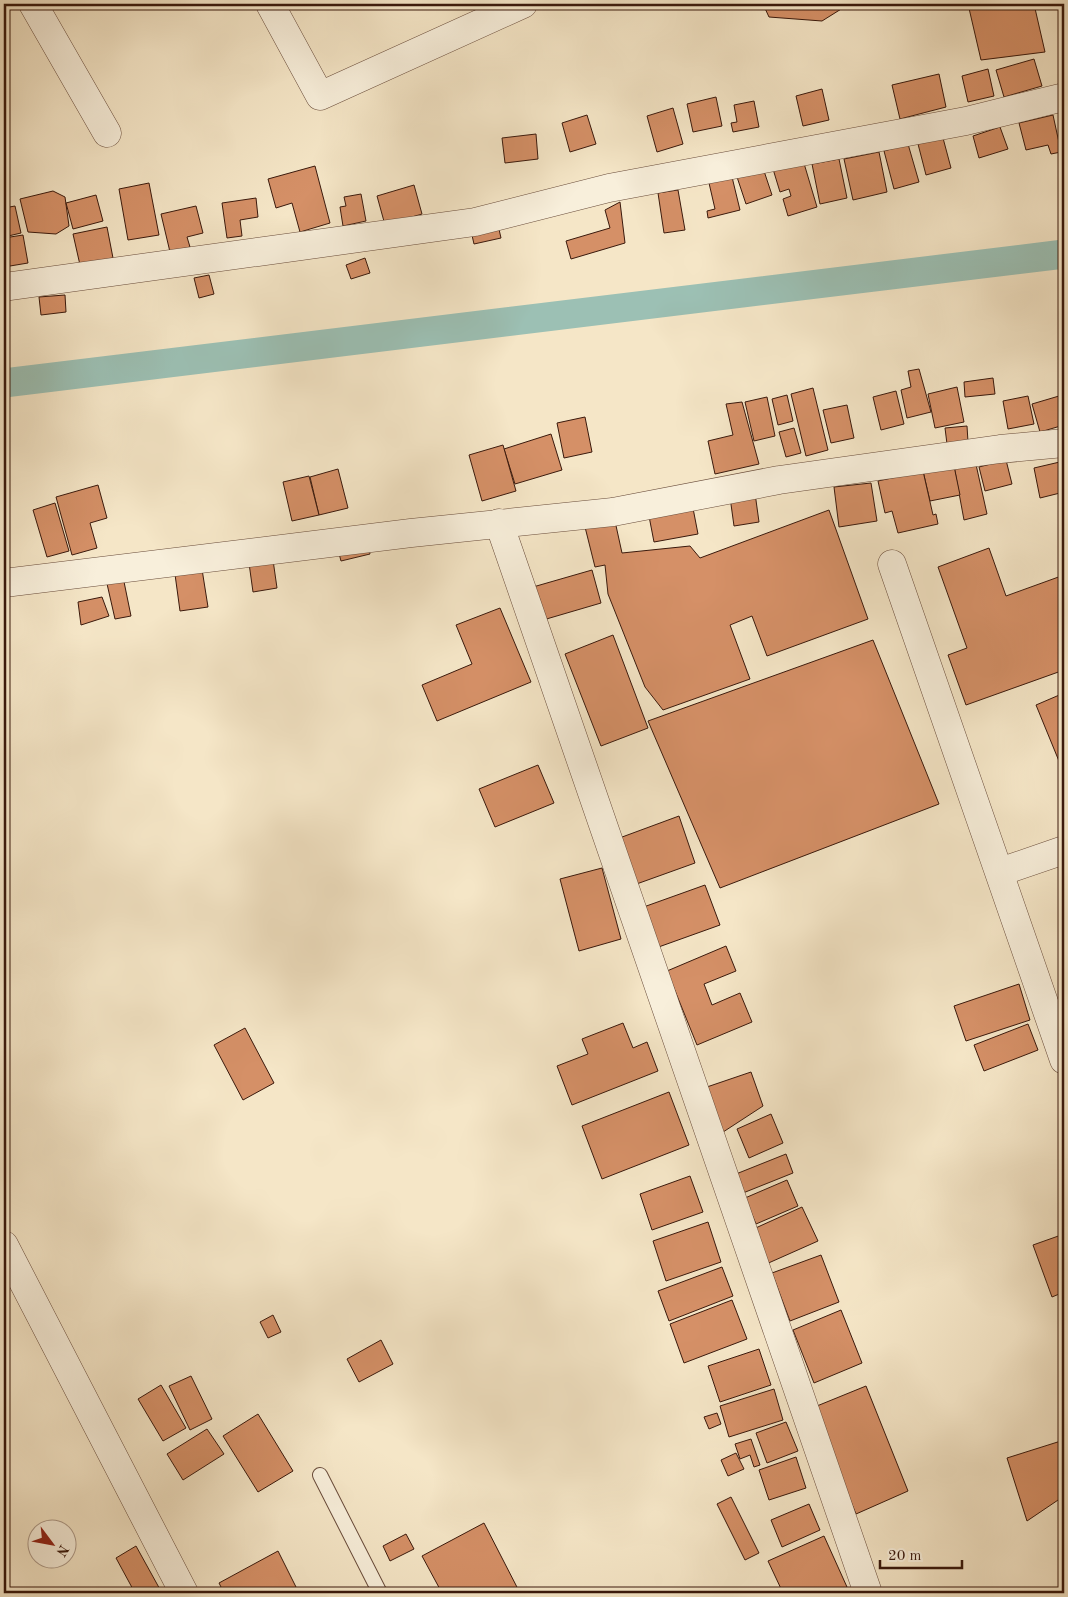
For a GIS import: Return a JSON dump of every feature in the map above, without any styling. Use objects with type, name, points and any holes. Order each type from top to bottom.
[{"type":"street","points":[[33,4],[107,132]]},
{"type":"street","points":[[270,4],[320,96],[492,10],[523,4]]},
{"type":"street","points":[[4,287],[475,222],[609,188],[966,121],[1064,97]]},
{"type":"street","points":[[4,583],[500,523],[613,512],[779,480],[1000,449],[1064,443]]},
{"type":"street","points":[[500,523],[868,1593]]},
{"type":"street","points":[[892,564],[1064,1060]]},
{"type":"street","points":[[1000,872],[1064,850]]},
{"type":"street","points":[[4,1245],[184,1593]]},
{"type":"lane","points":[[320,1475],[380,1593]]},
{"type":"building","points":[[763,4],[834,4],[846,6],[822,21],[769,17]]},
{"type":"building","points":[[968,4],[1034,4],[1045,52],[981,60]]},
{"type":"building","points":[[1034,59],[1042,86],[1004,97],[996,70]]},
{"type":"building","points":[[988,69],[994,96],[968,102],[962,76]]},
{"type":"building","points":[[939,74],[946,107],[900,119],[892,85]]},
{"type":"building","points":[[822,89],[829,120],[803,126],[796,96]]},
{"type":"building","points":[[716,97],[722,126],[693,132],[687,104]]},
{"type":"building","points":[[754,101],[759,127],[733,132],[731,123],[737,122],[734,105]]},
{"type":"building","points":[[673,108],[683,144],[657,152],[647,116]]},
{"type":"building","points":[[587,115],[596,144],[570,152],[562,123]]},
{"type":"building","points":[[1053,115],[1061,152],[1051,154],[1048,145],[1026,150],[1019,123]]},
{"type":"building","points":[[1000,127],[1008,149],[979,158],[973,136]]},
{"type":"building","points":[[536,134],[538,159],[505,163],[502,138]]},
{"type":"building","points":[[943,138],[951,168],[926,175],[918,144]]},
{"type":"building","points":[[908,144],[919,182],[894,189],[884,151]]},
{"type":"building","points":[[879,152],[887,192],[853,200],[844,159]]},
{"type":"building","points":[[839,159],[847,198],[820,204],[812,164]]},
{"type":"building","points":[[803,160],[817,207],[788,216],[783,199],[791,196],[789,189],[780,192],[773,169]]},
{"type":"building","points":[[315,166],[330,223],[300,232],[292,203],[276,208],[268,179]]},
{"type":"building","points":[[763,168],[772,195],[746,204],[737,177]]},
{"type":"building","points":[[732,177],[740,210],[708,218],[707,211],[715,209],[709,183]]},
{"type":"building","points":[[149,183],[159,235],[128,240],[119,189]]},
{"type":"building","points":[[414,185],[422,214],[385,225],[377,196]]},
{"type":"building","points":[[678,190],[685,230],[664,233],[658,193]]},
{"type":"building","points":[[53,191],[65,197],[69,226],[56,234],[28,232],[20,199]]},
{"type":"building","points":[[361,194],[366,221],[343,226],[340,207],[346,206],[344,197]]},
{"type":"building","points":[[96,195],[103,221],[73,229],[66,203]]},
{"type":"building","points":[[256,198],[258,217],[240,220],[242,236],[227,238],[222,203]]},
{"type":"building","points":[[620,202],[625,243],[571,259],[566,241],[610,228],[605,210]]},
{"type":"building","points":[[15,206],[21,233],[4,237],[4,208]]},
{"type":"building","points":[[196,206],[203,233],[187,237],[190,247],[170,252],[161,214]]},
{"type":"building","points":[[498,225],[501,238],[474,244],[471,231]]},
{"type":"building","points":[[107,227],[113,258],[80,265],[73,234]]},
{"type":"building","points":[[23,235],[28,263],[4,267],[4,238]]},
{"type":"building","points":[[365,258],[370,273],[351,279],[346,265]]},
{"type":"building","points":[[209,275],[214,294],[199,298],[194,278]]},
{"type":"building","points":[[65,295],[66,312],[41,315],[39,297]]},
{"type":"building","points":[[919,369],[931,412],[907,418],[901,390],[911,387],[908,371]]},
{"type":"building","points":[[993,378],[995,394],[965,397],[964,382]]},
{"type":"building","points":[[957,387],[964,422],[935,428],[928,394]]},
{"type":"building","points":[[813,388],[828,450],[806,456],[791,394]]},
{"type":"building","points":[[896,391],[904,424],[881,430],[873,397]]},
{"type":"building","points":[[787,395],[793,421],[778,425],[772,399]]},
{"type":"building","points":[[1028,396],[1034,424],[1008,429],[1003,401]]},
{"type":"building","points":[[1059,396],[1064,425],[1040,432],[1032,404]]},
{"type":"building","points":[[767,397],[775,436],[754,441],[745,402]]},
{"type":"building","points":[[742,402],[759,464],[715,474],[708,441],[733,435],[726,404]]},
{"type":"building","points":[[847,405],[854,438],[831,443],[823,410]]},
{"type":"building","points":[[585,417],[592,452],[564,458],[557,423]]},
{"type":"building","points":[[967,426],[968,442],[947,444],[945,428]]},
{"type":"building","points":[[794,428],[801,453],[786,457],[779,432]]},
{"type":"building","points":[[551,434],[562,470],[515,484],[504,449]]},
{"type":"building","points":[[503,445],[516,491],[482,501],[469,455]]},
{"type":"building","points":[[975,460],[987,514],[964,520],[954,466]]},
{"type":"building","points":[[1006,460],[1012,484],[985,491],[979,467]]},
{"type":"building","points":[[1064,461],[1064,492],[1040,498],[1034,468]]},
{"type":"building","points":[[954,466],[960,495],[930,501],[923,471]]},
{"type":"building","points":[[338,469],[348,508],[319,515],[310,477]]},
{"type":"building","points":[[923,471],[933,515],[936,514],[938,524],[898,533],[892,511],[885,513],[878,481]]},
{"type":"building","points":[[309,476],[319,515],[292,521],[283,482]]},
{"type":"building","points":[[871,483],[877,521],[839,527],[834,487]]},
{"type":"building","points":[[98,485],[107,518],[90,523],[97,548],[72,555],[56,497]]},
{"type":"building","points":[[755,493],[759,522],[734,526],[730,497]]},
{"type":"building","points":[[55,503],[69,551],[47,557],[33,510]]},
{"type":"building","points":[[692,503],[698,534],[654,542],[648,511]]},
{"type":"building","points":[[829,510],[868,619],[767,656],[752,616],[730,625],[750,679],[663,710],[645,687],[608,594],[605,565],[595,567],[582,515],[613,512],[622,553],[690,546],[700,558]]},
{"type":"building","points":[[367,539],[370,554],[341,561],[337,546]]},
{"type":"building","points":[[989,548],[1006,596],[1064,575],[1064,670],[966,705],[948,655],[967,648],[938,567]]},
{"type":"building","points":[[272,553],[277,588],[253,592],[248,556]]},
{"type":"building","points":[[201,563],[208,607],[180,611],[174,567]]},
{"type":"building","points":[[592,570],[601,603],[543,620],[533,587]]},
{"type":"building","points":[[122,572],[131,616],[115,619],[105,575]]},
{"type":"building","points":[[102,597],[109,616],[81,625],[78,602]]},
{"type":"building","points":[[500,608],[531,682],[437,721],[422,685],[472,664],[456,625]]},
{"type":"building","points":[[613,635],[648,728],[601,746],[565,654]]},
{"type":"building","points":[[873,640],[939,804],[720,888],[648,721]]},
{"type":"building","points":[[1064,693],[1064,765],[1061,766],[1036,705]]},
{"type":"building","points":[[538,765],[554,803],[495,827],[479,789]]},
{"type":"building","points":[[679,816],[695,863],[631,886],[614,840]]},
{"type":"building","points":[[602,868],[621,939],[579,951],[560,879]]},
{"type":"building","points":[[705,885],[720,925],[653,949],[638,909]]},
{"type":"building","points":[[726,946],[736,971],[704,984],[712,1005],[740,993],[752,1022],[697,1045],[667,971]]},
{"type":"building","points":[[1019,984],[1030,1020],[966,1041],[954,1006]]},
{"type":"building","points":[[623,1023],[633,1048],[647,1042],[658,1071],[572,1105],[557,1066],[588,1054],[582,1039]]},
{"type":"building","points":[[1028,1024],[1038,1050],[984,1071],[974,1045]]},
{"type":"building","points":[[245,1028],[274,1083],[243,1100],[214,1045]]},
{"type":"building","points":[[751,1072],[763,1106],[717,1136],[701,1089]]},
{"type":"building","points":[[669,1092],[689,1145],[602,1179],[582,1126]]},
{"type":"building","points":[[771,1114],[783,1143],[749,1158],[737,1129]]},
{"type":"building","points":[[786,1154],[793,1173],[743,1193],[736,1174]]},
{"type":"building","points":[[690,1176],[703,1212],[652,1230],[640,1194]]},
{"type":"building","points":[[787,1180],[798,1206],[756,1224],[745,1198]]},
{"type":"building","points":[[802,1207],[818,1241],[764,1265],[749,1231]]},
{"type":"building","points":[[708,1222],[721,1262],[666,1281],[653,1241]]},
{"type":"building","points":[[1064,1234],[1064,1292],[1052,1297],[1033,1245]]},
{"type":"building","points":[[821,1255],[839,1302],[790,1321],[772,1273]]},
{"type":"building","points":[[722,1267],[733,1296],[669,1321],[658,1291]]},
{"type":"building","points":[[732,1300],[747,1339],[684,1363],[670,1324]]},
{"type":"building","points":[[841,1310],[862,1363],[814,1383],[793,1330]]},
{"type":"building","points":[[273,1315],[281,1332],[268,1338],[260,1322]]},
{"type":"building","points":[[381,1340],[393,1364],[359,1382],[347,1359]]},
{"type":"building","points":[[759,1349],[771,1385],[720,1402],[708,1366]]},
{"type":"building","points":[[191,1376],[212,1419],[190,1430],[169,1386]]},
{"type":"building","points":[[161,1385],[186,1428],[163,1441],[138,1399]]},
{"type":"building","points":[[866,1386],[908,1491],[856,1514],[812,1408]]},
{"type":"building","points":[[774,1389],[783,1420],[729,1437],[720,1406]]},
{"type":"building","points":[[717,1413],[721,1424],[709,1429],[704,1417]]},
{"type":"building","points":[[258,1414],[293,1471],[258,1492],[223,1436]]},
{"type":"building","points":[[786,1422],[798,1451],[767,1463],[756,1433]]},
{"type":"building","points":[[207,1429],[224,1454],[183,1480],[167,1454]]},
{"type":"building","points":[[751,1439],[760,1465],[754,1467],[750,1455],[740,1459],[735,1444]]},
{"type":"building","points":[[1064,1440],[1064,1496],[1027,1521],[1007,1458]]},
{"type":"building","points":[[736,1453],[744,1469],[728,1476],[721,1460]]},
{"type":"building","points":[[796,1457],[806,1488],[769,1500],[759,1470]]},
{"type":"building","points":[[731,1497],[759,1553],[745,1560],[717,1504]]},
{"type":"building","points":[[809,1504],[820,1530],[782,1547],[771,1520]]},
{"type":"building","points":[[484,1523],[520,1593],[442,1593],[422,1556]]},
{"type":"building","points":[[406,1534],[414,1549],[390,1561],[383,1546]]},
{"type":"building","points":[[824,1536],[847,1587],[832,1593],[783,1593],[768,1561]]},
{"type":"building","points":[[136,1546],[162,1593],[135,1593],[116,1558]]},
{"type":"building","points":[[278,1551],[299,1593],[224,1593],[219,1583]]},
{"type":"waterway","points":[[4,383],[1064,254]]}]
